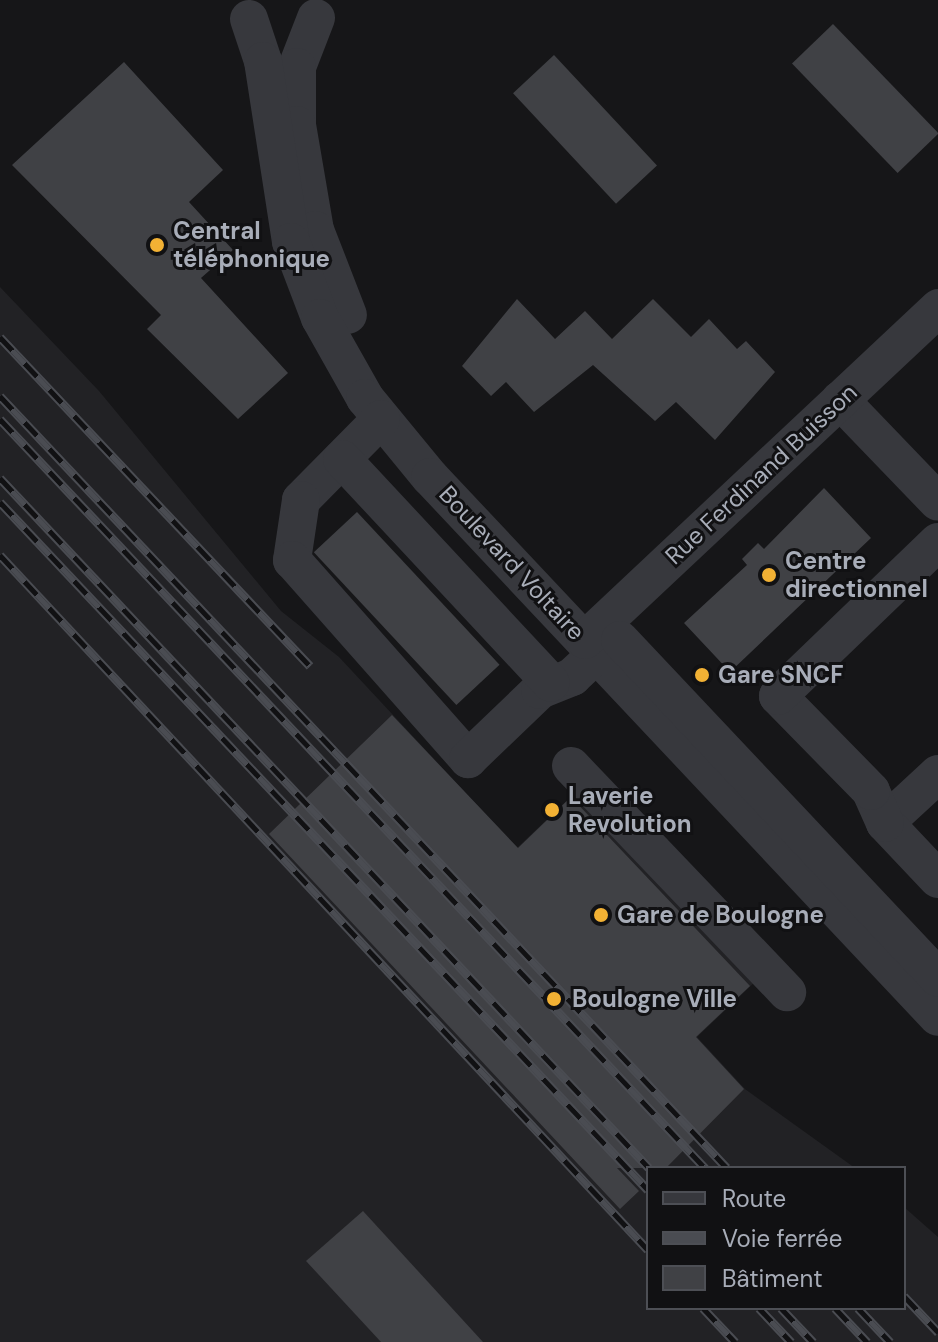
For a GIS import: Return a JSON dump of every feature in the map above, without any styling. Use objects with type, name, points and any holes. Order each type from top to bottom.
[{"type":"street","points":[[238,5],[280,31],[327,5]]},
{"type":"street","name":"Boulevard Voltaire","points":[[238,5],[263,61],[275,168],[296,257],[335,347],[381,419],[938,978]]},
{"type":"street","name":"Boulevard Voltaire","points":[[327,5],[297,67],[297,125],[315,230],[345,309],[417,424],[600,638],[938,1017]]},
{"type":"street","name":"Rue Ferdinand Buisson","points":[[342,459],[301,500],[292,533],[297,571],[468,759],[551,683],[572,677],[600,638],[840,400],[938,308]]},
{"type":"street","points":[[840,400],[938,502]]},
{"type":"street","points":[[381,419],[342,459],[551,683]]},
{"type":"street","points":[[938,542],[778,696],[871,791],[885,823],[938,879]]},
{"type":"street","points":[[571,766],[787,992]]},
{"type":"street","points":[[885,823],[938,774]]},
{"type":"shaded area","points":[[0,287],[99,391],[281,611],[339,657],[517,848],[581,787],[760,977],[697,1037],[745,1089],[852,1166],[646,1166],[646,1310],[906,1310],[906,1209],[938,1237],[938,1342],[0,1342]]},
{"type":"building","points":[[833,24],[938,133],[898,173],[792,64]]},
{"type":"building","points":[[554,55],[657,165],[616,204],[513,93]]},
{"type":"building","name":"Central téléphonique","points":[[124,62],[223,170],[189,202],[233,250],[201,278],[288,373],[238,419],[147,329],[161,315],[12,165]]},
{"type":"building","points":[[517,299],[555,339],[585,311],[612,339],[653,299],[691,337],[709,319],[737,349],[746,341],[775,372],[715,440],[676,402],[655,421],[593,365],[534,412],[506,382],[491,396],[462,366]]},
{"type":"building","points":[[824,488],[871,538],[730,672],[684,623],[747,565],[742,559],[758,543],[764,549]]},
{"type":"building","points":[[357,512],[500,665],[456,705],[314,552]]},
{"type":"building","points":[[392,715],[518,848],[571,797],[750,986],[696,1037],[744,1089],[668,1166],[617,1168],[639,1191],[620,1209],[269,834]]},
{"type":"building","points":[[363,1211],[483,1342],[381,1342],[306,1261]]},
{"type":"railway","points":[[0,337],[310,666]]},
{"type":"railway","points":[[0,396],[725,1166]]},
{"type":"railway","points":[[0,419],[703,1166]]},
{"type":"railway","points":[[0,478],[647,1166]]},
{"type":"railway","points":[[0,502],[646,1188]]},
{"type":"railway","points":[[0,555],[646,1248]]},
{"type":"railway","points":[[906,1298],[938,1332]]},
{"type":"railway","points":[[705,1310],[735,1342]]},
{"type":"railway","points":[[761,1310],[791,1342]]},
{"type":"railway","points":[[783,1310],[813,1342]]},
{"type":"railway","points":[[837,1310],[867,1342]]},
{"type":"railway","points":[[860,1310],[890,1342]]},
{"type":"place","name":"Central téléphonique","points":[[157,245]]},
{"type":"place","name":"Centre directionnel","points":[[769,575]]},
{"type":"place","name":"Gare SNCF","points":[[702,675]]},
{"type":"place","name":"Laverie Revolution","points":[[552,810]]},
{"type":"place","name":"Gare de Boulogne","points":[[601,915]]},
{"type":"place","name":"Boulogne Ville","points":[[554,999]]}]
